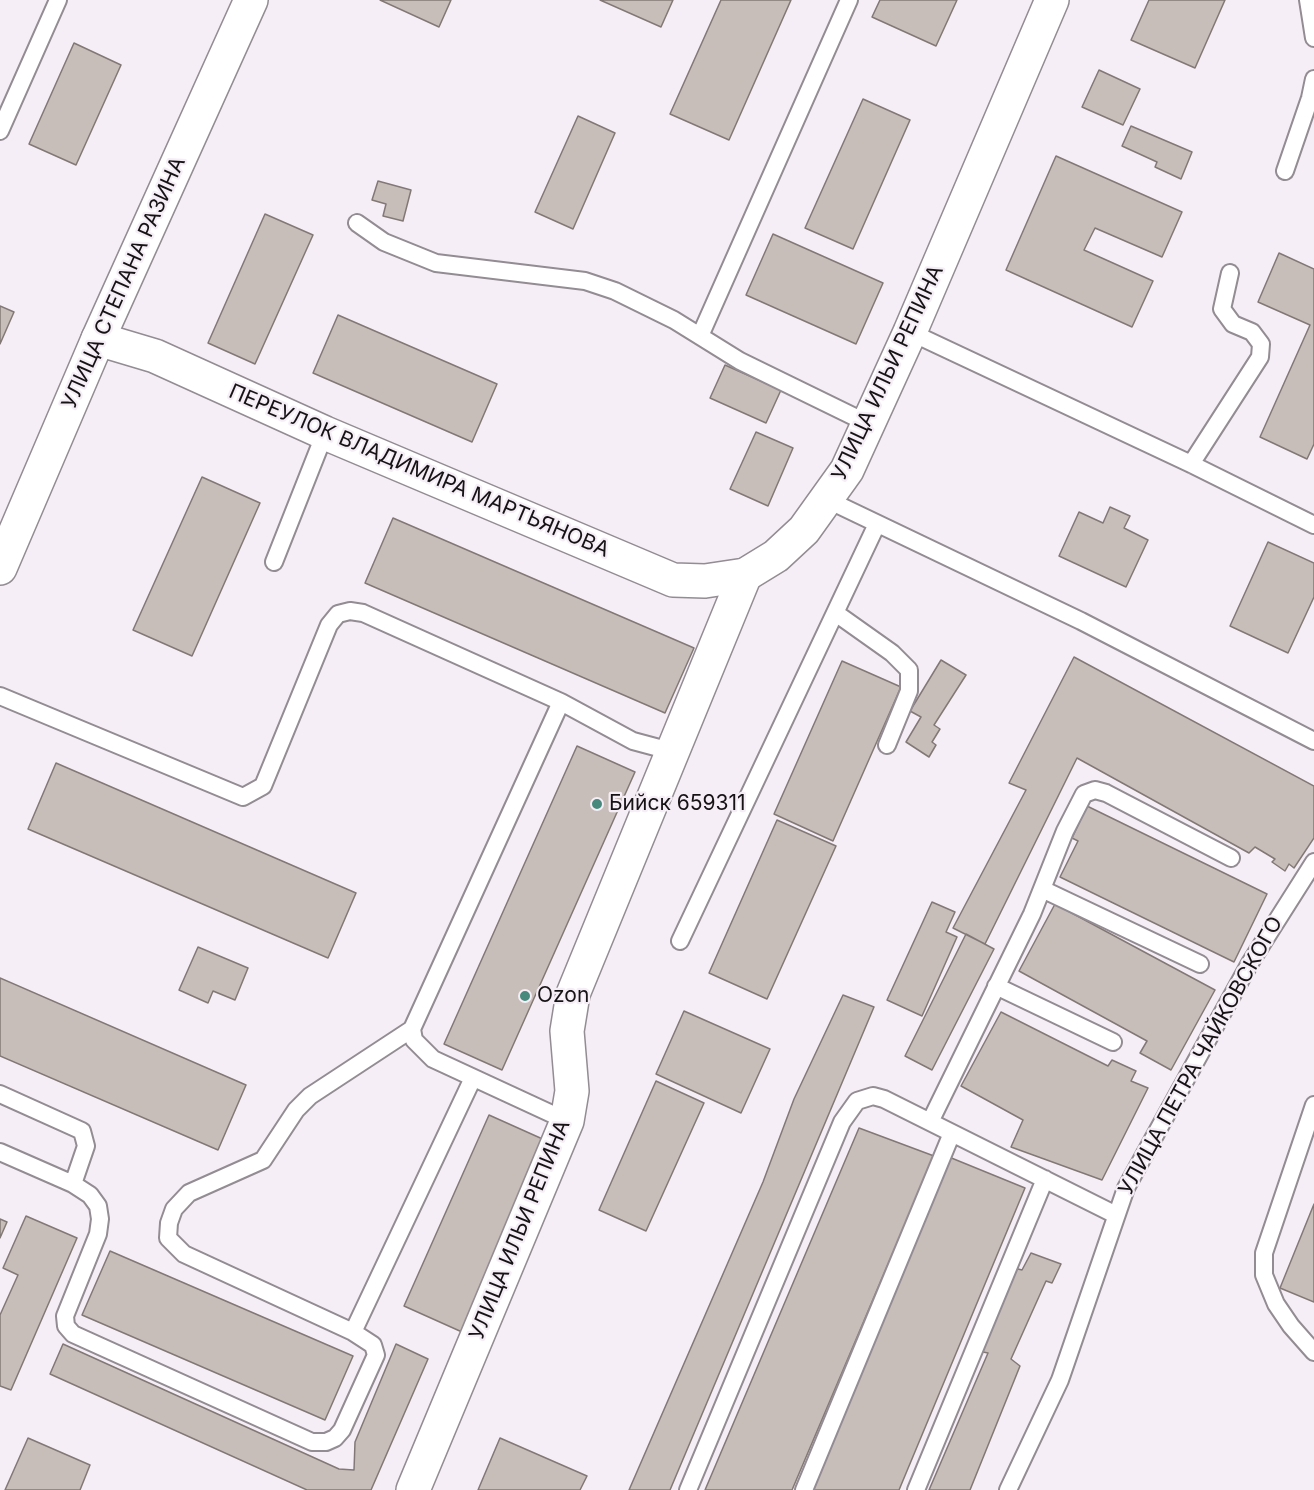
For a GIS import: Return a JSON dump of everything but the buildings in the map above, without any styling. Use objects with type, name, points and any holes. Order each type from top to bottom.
[{"type":"street","name":"УЛИЦА СТЕПАНА РАЗИНА","points":[[0,568],[98,339],[251,0]]},
{"type":"street","name":"УЛИЦА ИЛЬИ РЕПИНА","points":[[413,1490],[567,1121],[572,1091],[567,1030],[573,994],[745,575],[776,556],[804,530],[828,500],[847,470],[910,332],[1052,0]]},
{"type":"street","name":"ПЕРЕУЛОК ВЛАДИМИРА МАРТЬЯНОВА","points":[[98,339],[154,356],[325,433],[673,580],[705,581],[745,575]]},
{"type":"lane","points":[[0,131],[58,0]]},
{"type":"lane","points":[[700,336],[849,0]]},
{"type":"lane","points":[[1308,0],[1314,38]]},
{"type":"lane","points":[[1285,171],[1310,98],[1314,79]]},
{"type":"lane","points":[[357,223],[384,242],[436,263],[585,281],[646,305],[740,361],[869,424]]},
{"type":"lane","points":[[1191,464],[1260,357],[1261,344],[1252,332],[1233,324],[1222,309],[1230,273]]},
{"type":"lane","points":[[910,332],[1191,464],[1314,525]]},
{"type":"lane","points":[[274,562],[325,433]]},
{"type":"lane","points":[[828,500],[1081,621],[1314,741]]},
{"type":"lane","points":[[680,941],[837,614],[877,524]]},
{"type":"lane","points":[[0,696],[243,797],[263,786],[328,625],[338,614],[350,610],[363,613],[561,702],[633,741],[674,752]]},
{"type":"lane","points":[[837,614],[892,653],[909,670],[909,691],[888,745]]},
{"type":"lane","points":[[0,1152],[73,1184],[90,1195],[98,1206],[100,1219],[98,1234],[65,1316],[66,1326],[73,1334],[312,1442],[326,1442],[335,1438],[342,1430],[376,1355],[373,1346],[367,1339],[353,1332],[184,1254],[168,1238],[169,1223],[174,1209],[189,1193],[263,1160],[296,1110],[310,1096],[412,1029],[561,702]]},
{"type":"lane","points":[[930,1122],[1042,889],[1077,802],[1084,794],[1095,790],[1122,801],[1232,858]]},
{"type":"lane","name":"УЛИЦА ПЕТРА ЧАЙКОВСКОГО","points":[[1008,1490],[1060,1380],[1116,1215],[1148,1144],[1250,963],[1314,862]]},
{"type":"lane","points":[[1042,889],[1200,964]]},
{"type":"lane","points":[[996,986],[1113,1042]]},
{"type":"lane","points":[[412,1029],[414,1040],[433,1059],[567,1121]]},
{"type":"lane","points":[[353,1332],[473,1078]]},
{"type":"lane","points":[[0,1094],[82,1131],[86,1146],[73,1184]]},
{"type":"lane","points":[[688,1490],[850,1108],[857,1101],[873,1096],[1116,1215]]},
{"type":"lane","points":[[1314,1105],[1264,1253],[1264,1275],[1276,1304],[1291,1326],[1314,1352]]},
{"type":"lane","points":[[804,1490],[952,1133]]},
{"type":"lane","points":[[915,1490],[1045,1179]]},
{"type":"place","name":"Бийск 659311","points":[[597,804]]},
{"type":"place","name":"Ozon","points":[[525,996]]}]
